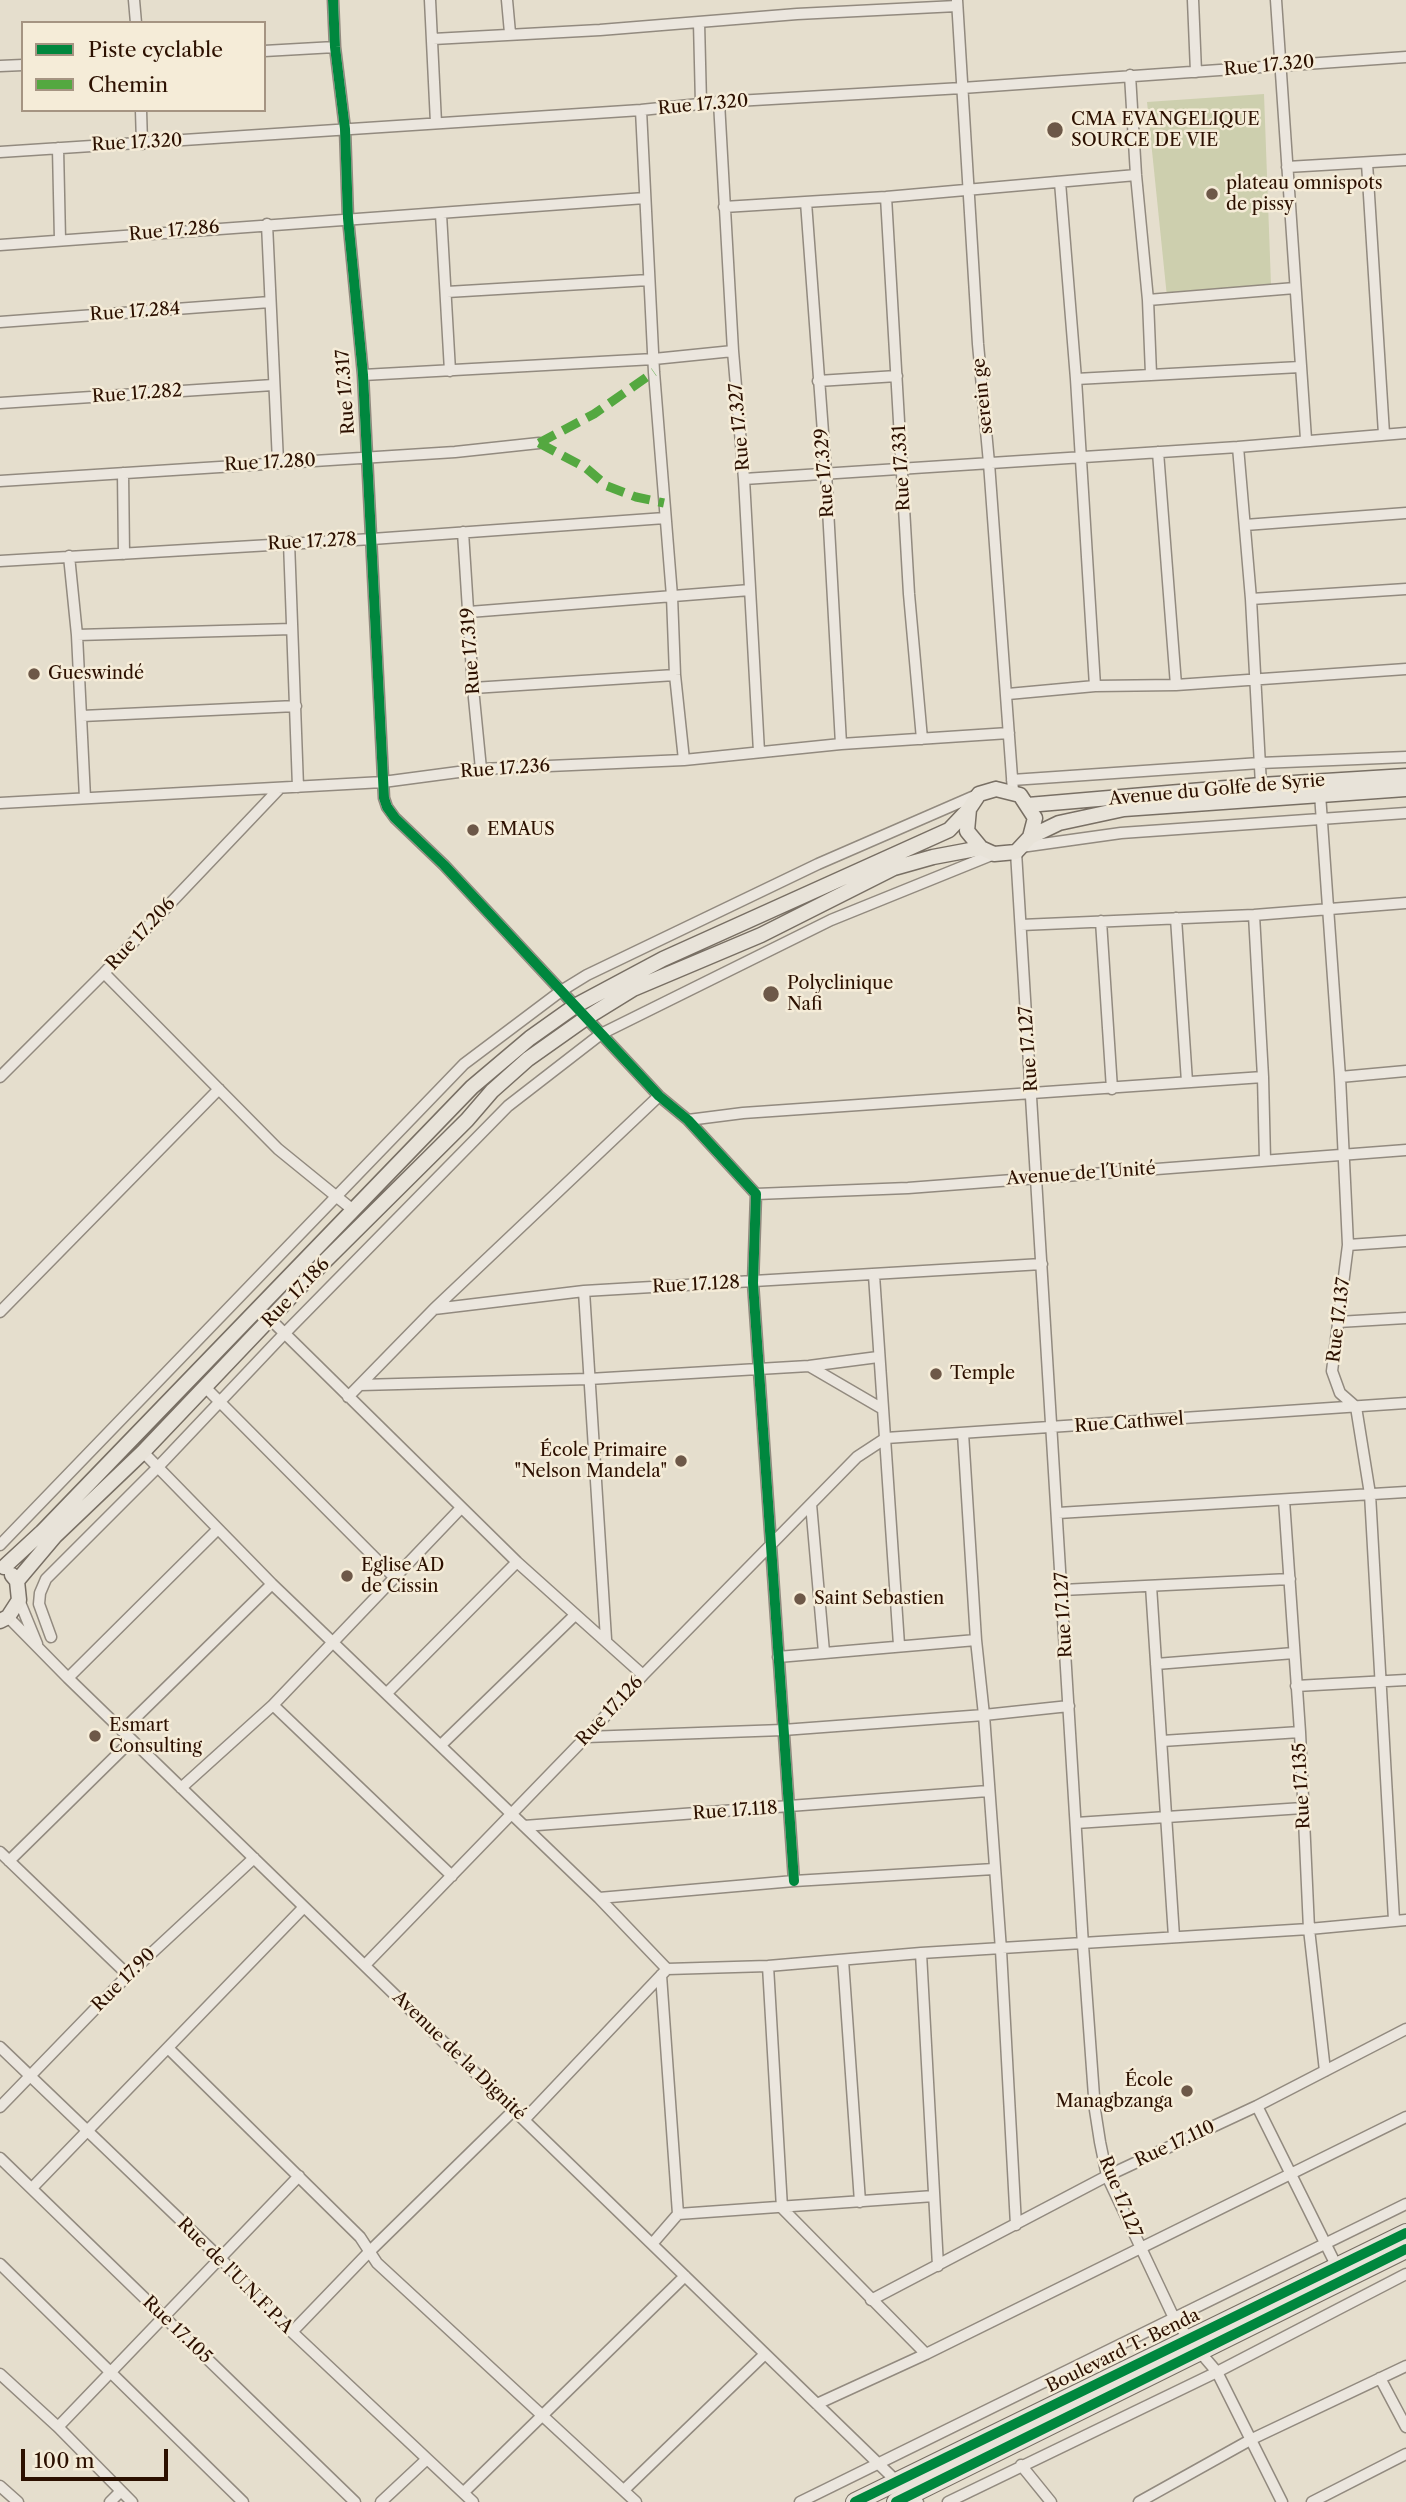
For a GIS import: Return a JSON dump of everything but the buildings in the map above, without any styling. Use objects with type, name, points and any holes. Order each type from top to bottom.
[{"type":"highway","name":"Boulevard T. Benda","points":[[855,2502],[1406,2233]]},
{"type":"highway","name":"Boulevard T. Benda","points":[[908,2500],[1406,2249]]},
{"type":"main road","name":"Avenue du Golfe de Syrie","points":[[1028,805],[1261,785],[1406,776]]},
{"type":"main road","points":[[4,1619],[19,1600],[18,1581],[2,1567],[41,1532],[472,1087],[530,1038],[575,1006],[663,959],[949,830],[979,794],[1013,786],[1035,818],[1022,845]]},
{"type":"main road","points":[[969,809],[967,831],[988,851],[1022,845],[1059,823],[1124,809],[1406,789]]},
{"type":"main road","name":"Rue 17.186","points":[[18,1581],[55,1536],[143,1452],[204,1386],[467,1120],[492,1091],[528,1059],[633,989],[761,934],[894,868],[933,857],[988,851]]},
{"type":"street","points":[[135,0],[136,21]]},
{"type":"street","name":"Rue 17.317","points":[[333,0],[335,47],[345,129],[348,218],[363,375],[383,782],[387,807],[659,1096],[688,1121],[756,1194]]},
{"type":"street","points":[[430,0],[436,123]]},
{"type":"street","points":[[507,0],[510,33]]},
{"type":"street","points":[[796,0],[797,14]]},
{"type":"street","points":[[1193,0],[1196,72]]},
{"type":"street","points":[[1276,0],[1306,439]]},
{"type":"street","points":[[433,39],[600,30],[873,5],[957,3]]},
{"type":"street","name":"serein ge","points":[[957,3],[978,344],[1013,786]]},
{"type":"street","points":[[699,22],[701,104]]},
{"type":"street","points":[[266,51],[335,47]]},
{"type":"street","name":"Rue 17.320","points":[[0,152],[1406,57]]},
{"type":"street","points":[[0,66],[21,65]]},
{"type":"street","points":[[1130,75],[1148,300],[1151,374]]},
{"type":"street","name":"Rue 17.327","points":[[719,102],[759,752]]},
{"type":"street","points":[[641,110],[654,359],[672,596],[675,675],[684,760]]},
{"type":"street","points":[[141,112],[142,144]]},
{"type":"street","points":[[58,148],[60,240]]},
{"type":"street","points":[[1287,167],[1406,160]]},
{"type":"street","points":[[1367,163],[1384,435]]},
{"type":"street","points":[[724,207],[886,197],[1136,176]]},
{"type":"street","points":[[1060,182],[1076,379],[1095,686]]},
{"type":"street","name":"Rue 17.331","points":[[886,197],[909,594],[922,739]]},
{"type":"street","name":"Rue 17.286","points":[[0,245],[645,198]]},
{"type":"street","name":"Rue 17.329","points":[[806,202],[826,473],[841,744]]},
{"type":"street","points":[[441,214],[450,372]]},
{"type":"street","points":[[267,224],[278,462]]},
{"type":"street","points":[[447,292],[649,280]]},
{"type":"street","points":[[1148,300],[1295,288]]},
{"type":"street","name":"Rue 17.284","points":[[0,322],[270,302]]},
{"type":"street","points":[[363,375],[654,359],[733,351]]},
{"type":"street","points":[[1076,379],[1300,367]]},
{"type":"street","points":[[818,381],[897,376]]},
{"type":"street","name":"Rue 17.282","points":[[0,403],[273,385]]},
{"type":"street","points":[[744,479],[1238,447],[1306,439],[1406,433]]},
{"type":"street","name":"Rue 17.280","points":[[0,481],[455,452],[539,443]]},
{"type":"street","points":[[1238,447],[1251,599],[1261,785]]},
{"type":"street","points":[[1158,452],[1176,685]]},
{"type":"street","points":[[122,473],[124,554]]},
{"type":"street","points":[[1245,525],[1406,513]]},
{"type":"street","name":"Rue 17.278","points":[[0,561],[665,518]]},
{"type":"street","name":"Rue 17.319","points":[[463,532],[481,769]]},
{"type":"street","points":[[289,542],[298,787]]},
{"type":"street","points":[[69,556],[77,635],[85,798]]},
{"type":"street","points":[[1251,599],[1406,589]]},
{"type":"street","points":[[469,612],[750,590]]},
{"type":"street","points":[[77,635],[292,629]]},
{"type":"street","points":[[1007,694],[1095,686],[1176,685],[1406,669]]},
{"type":"street","points":[[473,688],[675,675]]},
{"type":"street","points":[[82,716],[296,706]]},
{"type":"street","name":"Rue 17.236","points":[[0,803],[383,782],[481,769],[684,760],[841,744],[1009,733]]},
{"type":"street","points":[[1013,786],[1260,764],[1406,757]]},
{"type":"street","name":"Rue 17.206","points":[[0,1077],[104,973],[279,789]]},
{"type":"street","points":[[0,1545],[339,1197],[464,1064],[561,991],[587,975],[818,864],[979,794]]},
{"type":"street","name":"Rue 17.137","points":[[1320,794],[1340,1077],[1348,1245],[1332,1371],[1340,1393],[1356,1407],[1370,1494],[1400,1920]]},
{"type":"street","points":[[1022,845],[1121,833],[1406,813]]},
{"type":"street","name":"Rue 17.127","points":[[1022,845],[1021,925],[1095,2110],[1107,2176],[1140,2247],[1174,2318],[1217,2372],[1282,2502]]},
{"type":"street","points":[[51,1637],[39,1604],[40,1593],[47,1579],[508,1106],[601,1034],[831,920],[988,851]]},
{"type":"street","points":[[1021,925],[1254,915],[1406,903]]},
{"type":"street","points":[[1254,915],[1265,1160]]},
{"type":"street","points":[[1177,918],[1187,1082]]},
{"type":"street","points":[[1101,921],[1112,1089]]},
{"type":"street","points":[[104,973],[278,1149],[353,1210]]},
{"type":"street","points":[[1340,1077],[1406,1071]]},
{"type":"street","points":[[688,1121],[743,1113],[1263,1077]]},
{"type":"street","points":[[0,1312],[219,1089]]},
{"type":"street","points":[[348,1397],[434,1309],[659,1096]]},
{"type":"street","name":"Avenue de l´Unité","points":[[756,1194],[908,1188],[1406,1150]]},
{"type":"street","points":[[756,1194],[753,1283],[794,1881]]},
{"type":"street","points":[[1348,1245],[1406,1241]]},
{"type":"street","name":"Rue 17.128","points":[[434,1309],[584,1291],[1042,1264]]},
{"type":"street","points":[[874,1275],[898,1645]]},
{"type":"street","points":[[584,1291],[606,1639]]},
{"type":"street","points":[[1338,1322],[1406,1318]]},
{"type":"street","points":[[270,1320],[517,1562],[643,1675]]},
{"type":"street","points":[[360,1385],[589,1379],[809,1366],[878,1357]]},
{"type":"street","points":[[809,1366],[881,1408]]},
{"type":"street","points":[[204,1386],[394,1577]]},
{"type":"street","name":"Rue Cathwel","points":[[857,1457],[886,1438],[1406,1403]]},
{"type":"street","points":[[964,1433],[1016,2225]]},
{"type":"street","points":[[143,1452],[272,1584],[599,1898],[664,1972],[678,2214],[652,2244]]},
{"type":"street","name":"Rue 17.126","points":[[365,1965],[857,1457]]},
{"type":"street","points":[[1058,1513],[1406,1492]]},
{"type":"street","name":"Rue 17.135","points":[[1284,1500],[1310,1929],[1325,2071]]},
{"type":"street","points":[[811,1504],[824,1652]]},
{"type":"street","points":[[181,1788],[273,1705],[461,1507]]},
{"type":"street","points":[[68,1678],[218,1529]]},
{"type":"street","points":[[387,1693],[517,1562]]},
{"type":"street","points":[[1062,1590],[1290,1579]]},
{"type":"street","points":[[122,1731],[272,1584]]},
{"type":"street","points":[[1151,1586],[1174,1937]]},
{"type":"street","points":[[19,1600],[40,1649]]},
{"type":"street","points":[[441,1745],[575,1615]]},
{"type":"street","name":"Avenue de la Dignité","points":[[4,1619],[40,1649],[879,2464],[896,2481],[908,2500]]},
{"type":"street","points":[[778,1657],[976,1640]]},
{"type":"street","points":[[1156,1664],[1294,1654]]},
{"type":"street","points":[[1296,1686],[1406,1680]]},
{"type":"street","points":[[273,1705],[452,1877]]},
{"type":"street","points":[[586,1738],[783,1730],[1069,1706]]},
{"type":"street","points":[[1162,1741],[1300,1732]]},
{"type":"street","points":[[9,1861],[132,1740]]},
{"type":"street","name":"Rue 17.118","points":[[524,1826],[989,1791]]},
{"type":"street","points":[[1076,1823],[1303,1808]]},
{"type":"street","points":[[0,1852],[128,1975]]},
{"type":"street","name":"Rue 17.90","points":[[0,2107],[128,1975],[254,1858]]},
{"type":"street","points":[[599,1898],[794,1881],[994,1869]]},
{"type":"street","points":[[32,2188],[304,1907]]},
{"type":"street","points":[[524,2120],[664,1972],[1310,1929],[1400,1920]]},
{"type":"street","points":[[920,1953],[938,2266]]},
{"type":"street","points":[[843,1959],[860,2202]]},
{"type":"street","points":[[768,1966],[782,2208],[926,2354]]},
{"type":"street","name":"Rue 17.110","points":[[871,2300],[1107,2176],[1257,2106],[1406,2029]]},
{"type":"street","name":"Rue de l'U.N.F.P.A","points":[[0,2047],[292,2332],[473,2502]]},
{"type":"street","points":[[169,2049],[360,2237],[377,2263],[636,2502]]},
{"type":"street","points":[[1257,2106],[1337,2267]]},
{"type":"street","points":[[292,2332],[370,2251],[514,2110]]},
{"type":"street","points":[[817,2404],[926,2354],[1406,2117]]},
{"type":"street","name":"Rue 17.105","points":[[0,2158],[355,2502]]},
{"type":"street","points":[[58,2427],[299,2176]]},
{"type":"street","points":[[678,2214],[934,2196]]},
{"type":"street","points":[[800,2502],[1406,2204]]},
{"type":"street","points":[[0,2264],[243,2502]]},
{"type":"street","points":[[948,2502],[1217,2372],[1406,2274]]},
{"type":"street","points":[[464,2492],[684,2276]]},
{"type":"street","points":[[624,2490],[765,2354]]},
{"type":"street","points":[[1139,2502],[1252,2439],[1406,2366]]},
{"type":"street","points":[[0,2374],[58,2427],[132,2502]]},
{"type":"street","points":[[1380,2378],[1406,2427]]},
{"type":"street","points":[[1312,2502],[1406,2454]]},
{"type":"street","points":[[382,2502],[426,2459]]},
{"type":"street","points":[[1021,2465],[1051,2502]]},
{"type":"street","points":[[0,2486],[18,2502]]},
{"type":"street","points":[[110,2502],[121,2491]]},
{"type":"green space","name":"plateau omnispots de pissy","points":[[1264,94],[1271,285],[1167,297],[1147,102]]},
{"type":"marked path","points":[[539,443],[594,414],[654,372]]},
{"type":"marked path","points":[[539,443],[586,468],[607,486],[636,497],[664,503]]},
{"type":"cycle path","points":[[333,0],[335,47],[345,129],[348,218],[363,375],[384,798],[395,818],[444,865],[659,1096],[688,1120],[756,1194],[753,1283],[794,1881]]},
{"type":"cycle path","points":[[855,2502],[1406,2233]]},
{"type":"cycle path","points":[[896,2502],[1406,2249]]},
{"type":"place","name":"CMA EVANGELIQUE SOURCE DE VIE","points":[[1055,130]]},
{"type":"place","name":"plateau omnispots de pissy","points":[[1212,194]]},
{"type":"place","name":"Gueswindé","points":[[34,674]]},
{"type":"place","name":"EMAUS","points":[[473,830]]},
{"type":"place","name":"Polyclinique Nafi","points":[[771,994]]},
{"type":"place","name":"Temple","points":[[936,1374]]},
{"type":"place","name":"École Primaire \"Nelson Mandela\"","points":[[681,1461]]},
{"type":"place","name":"Eglise AD de Cissin","points":[[347,1576]]},
{"type":"place","name":"Saint Sebastien","points":[[800,1599]]},
{"type":"place","name":"Esmart Consulting","points":[[95,1736]]},
{"type":"place","name":"École Managbzanga","points":[[1187,2091]]}]
